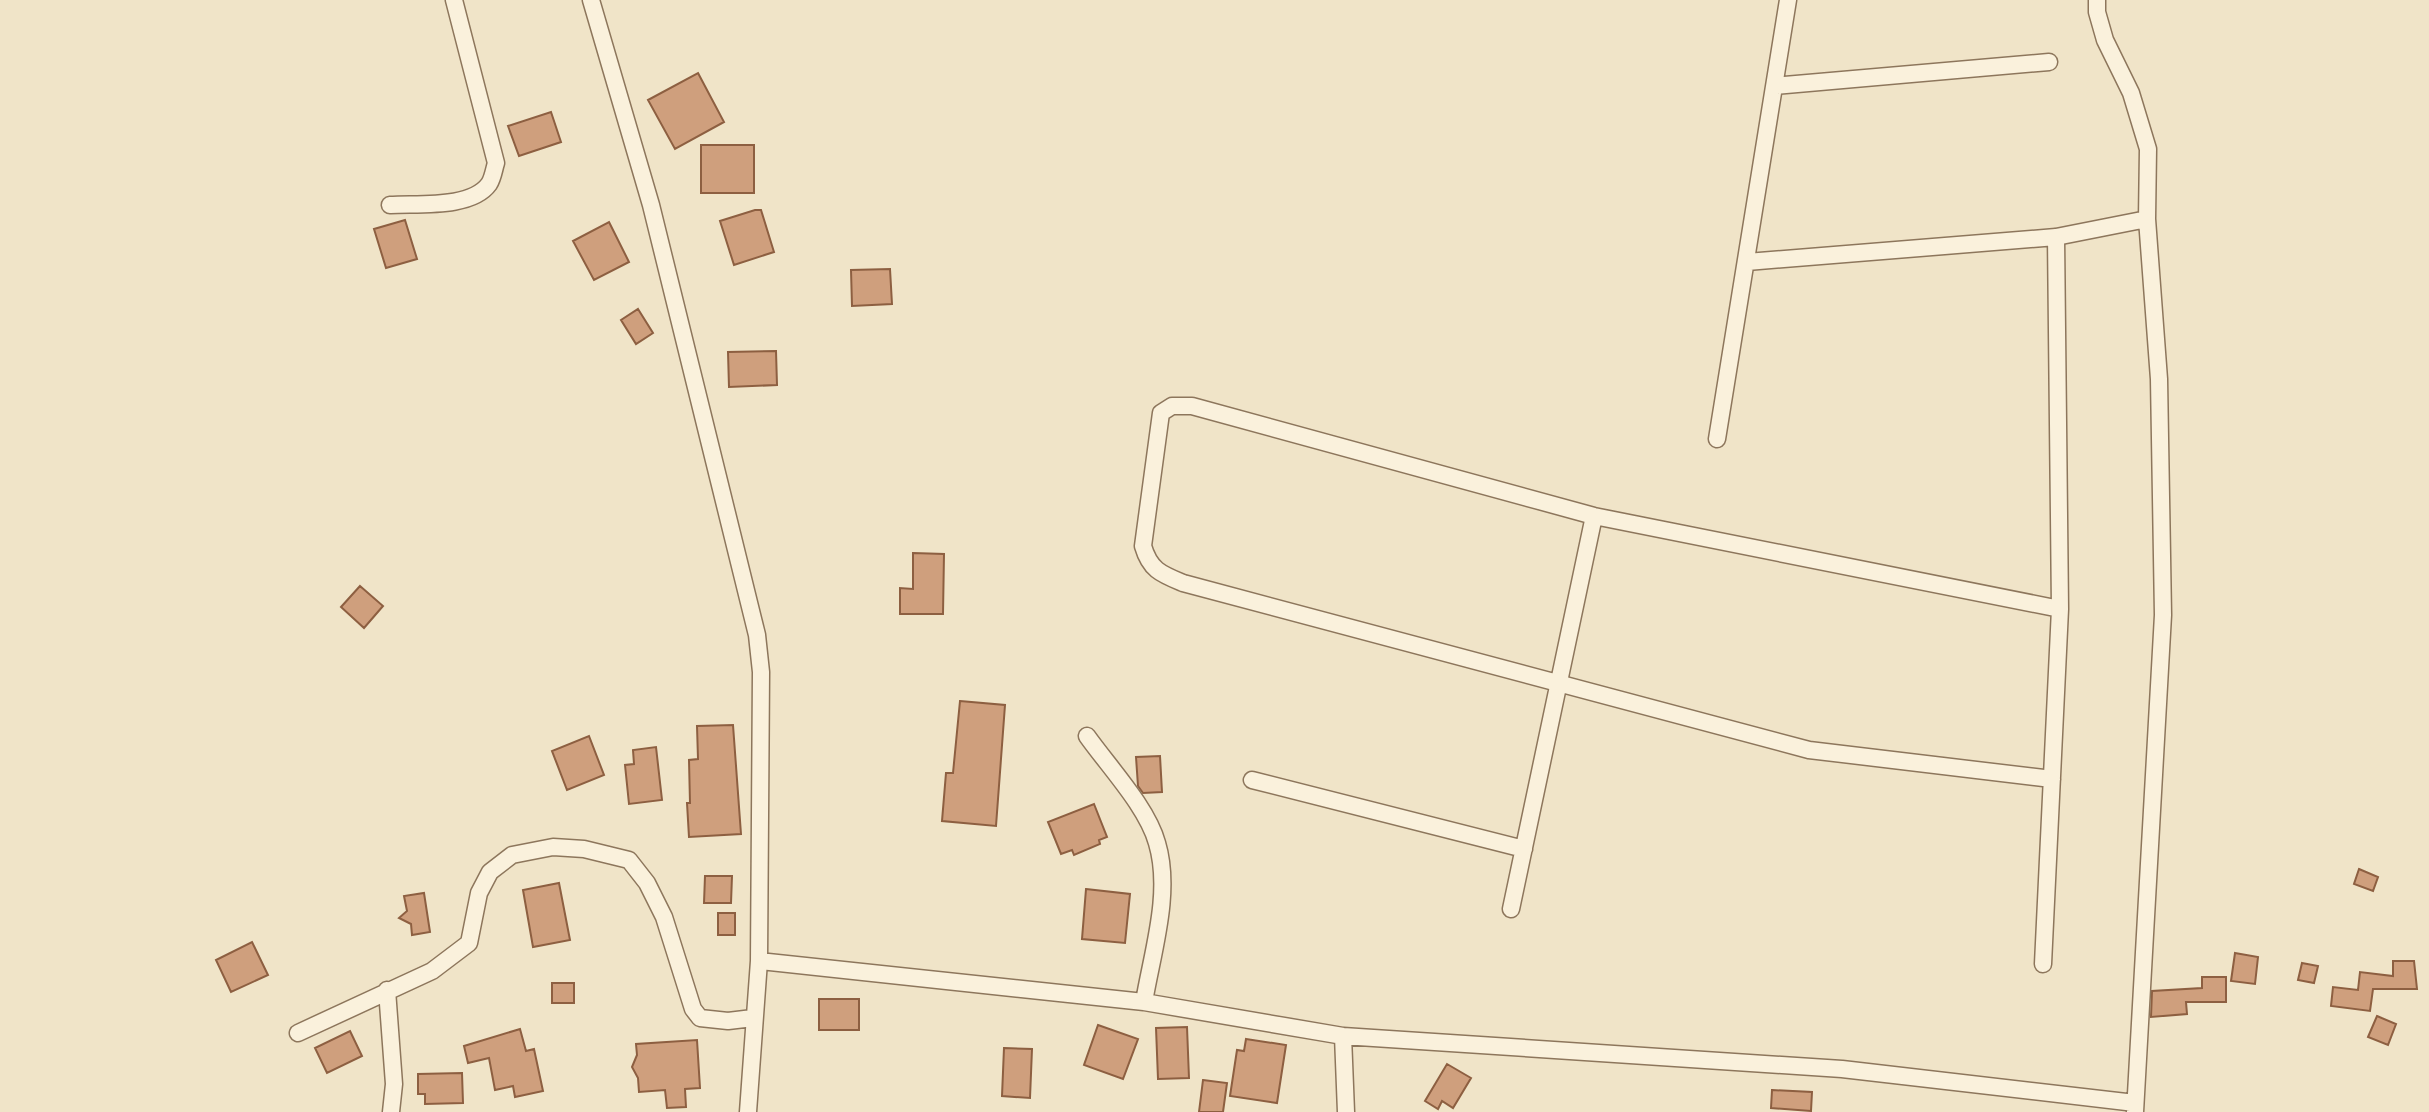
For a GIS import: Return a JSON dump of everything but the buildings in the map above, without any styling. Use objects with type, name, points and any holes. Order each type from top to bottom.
[{"type":"street","points":[[390,205],[461,200],[477,194],[489,183],[496,163],[454,0]]},
{"type":"street","points":[[591,0],[651,205],[757,635],[761,671],[759,961],[748,1112]]},
{"type":"street","points":[[1717,439],[1787,0]]},
{"type":"street","points":[[759,961],[1144,1002],[1343,1036],[1842,1069],[2135,1107],[2163,615],[2159,379],[2147,219],[2148,149],[2131,93],[2105,40],[2097,12],[2097,0]]},
{"type":"street","points":[[1774,86],[2049,62]]},
{"type":"street","points":[[1747,262],[2056,237],[2147,219]]},
{"type":"street","points":[[2043,964],[2060,609],[2056,237]]},
{"type":"street","points":[[2052,779],[1810,750],[1183,583],[1156,572],[1147,561],[1143,546],[1161,413],[1172,406],[1192,406],[1594,516],[2060,609]]},
{"type":"street","points":[[1511,909],[1594,516]]},
{"type":"street","points":[[1087,736],[1148,821],[1157,843],[1162,891],[1144,1002]]},
{"type":"street","points":[[1252,780],[1524,849]]},
{"type":"street","points":[[298,1033],[432,971],[469,943],[479,893],[490,872],[512,855],[554,846],[584,849],[629,860],[647,883],[664,917],[693,1009],[700,1018],[753,1018]]},
{"type":"street","points":[[387,990],[394,1084],[391,1112]]},
{"type":"street","points":[[1343,1036],[1346,1112]]}]
